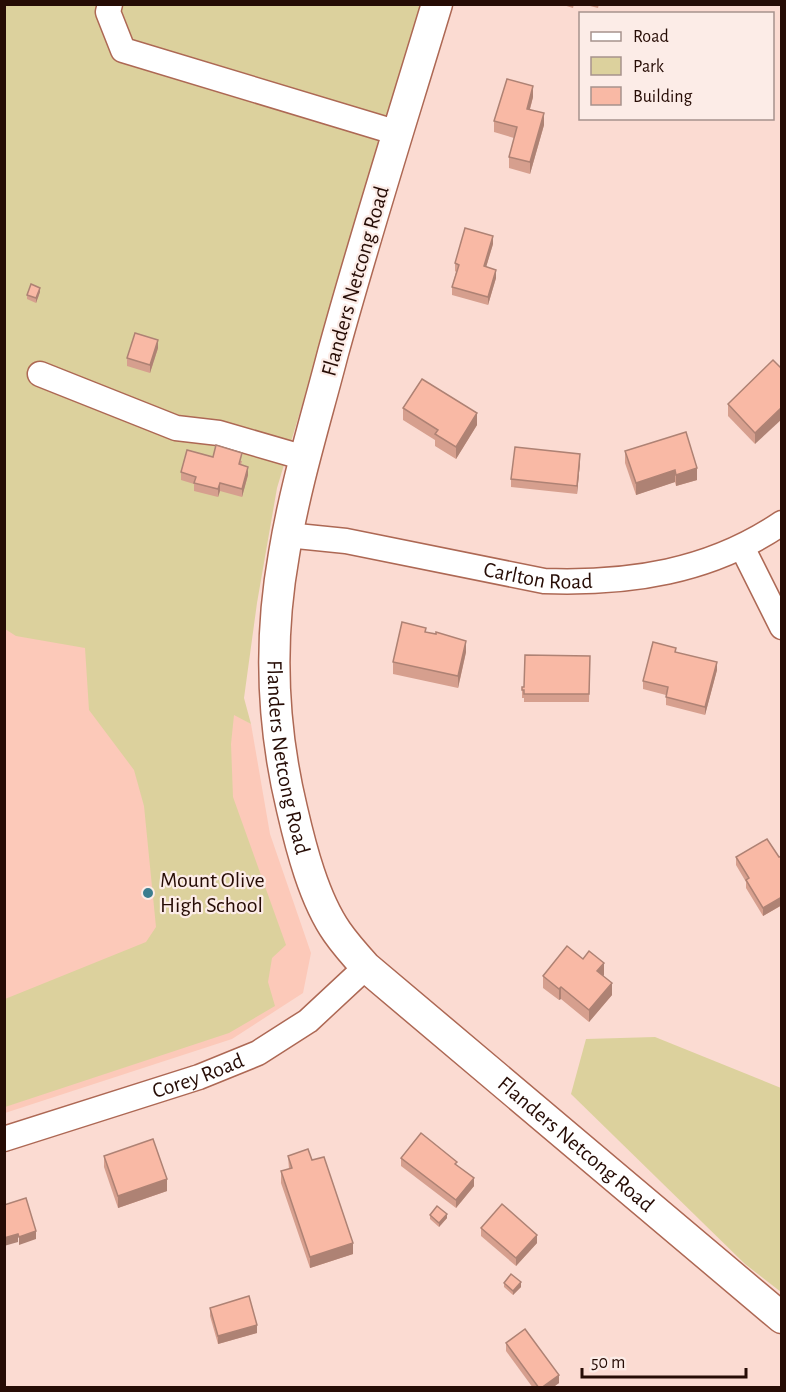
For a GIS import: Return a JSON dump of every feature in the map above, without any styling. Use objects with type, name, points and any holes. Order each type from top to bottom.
[{"type":"main road","name":"Flanders Netcong Road","points":[[437,4],[346,305],[305,458],[281,571],[274,651],[276,706],[284,769],[302,849],[324,909],[336,931],[366,967],[782,1318]]},
{"type":"street","points":[[110,4],[108,12],[123,50],[398,133]]},
{"type":"street","points":[[40,374],[176,428],[219,433],[305,458]]},
{"type":"street","name":"Carlton Road","points":[[287,535],[346,541],[544,581],[576,582],[647,577],[696,565],[742,547],[782,523]]},
{"type":"street","points":[[742,547],[782,627]]},
{"type":"street","name":"Corey Road","points":[[4,1139],[199,1077],[258,1053],[308,1021],[366,967]]},
{"type":"shaded area","name":"Mount Olive High School","points":[[4,572],[251,724],[270,834],[311,953],[303,993],[232,1039],[5,1113]]},
{"type":"green space","points":[[5,5],[423,5],[277,488],[257,603],[244,698],[251,724],[234,715],[231,744],[233,797],[286,945],[272,958],[268,982],[275,1006],[229,1033],[5,1107],[5,999],[146,942],[156,927],[144,806],[134,770],[89,710],[85,648],[16,636],[5,629]]},
{"type":"green space","points":[[655,1037],[781,1088],[781,1292],[745,1264],[571,1094],[586,1039]]},
{"type":"building","points":[[507,79],[533,86],[527,109],[544,113],[530,162],[509,157],[517,127],[494,121]]},
{"type":"building","points":[[465,228],[493,236],[484,266],[496,270],[488,297],[452,287],[459,265],[455,263]]},
{"type":"building","points":[[31,284],[40,288],[36,298],[27,295]]},
{"type":"building","points":[[135,333],[158,340],[150,365],[127,358]]},
{"type":"building","points":[[773,360],[782,369],[782,407],[755,433],[728,404]]},
{"type":"building","points":[[422,379],[477,413],[456,447],[435,434],[438,430],[403,408]]},
{"type":"building","points":[[686,432],[697,468],[676,475],[675,470],[636,483],[625,451]]},
{"type":"building","points":[[216,445],[242,453],[239,464],[248,467],[242,489],[220,483],[218,489],[194,483],[196,477],[181,472],[187,450],[213,457]]},
{"type":"building","points":[[515,447],[580,454],[577,486],[511,479]]},
{"type":"building","points":[[402,622],[426,628],[425,632],[436,634],[436,632],[466,641],[458,676],[393,662]]},
{"type":"building","points":[[653,642],[676,648],[675,652],[717,662],[705,707],[666,697],[668,687],[643,681]]},
{"type":"building","points":[[525,655],[590,656],[589,694],[524,694],[522,687],[524,687]]},
{"type":"building","points":[[767,839],[779,857],[782,856],[782,897],[763,908],[746,880],[749,878],[736,857]]},
{"type":"building","points":[[567,946],[583,959],[589,951],[604,963],[597,971],[612,983],[589,1010],[561,987],[559,989],[543,976]]},
{"type":"building","points":[[421,1133],[474,1178],[456,1200],[401,1158]]},
{"type":"building","points":[[153,1139],[167,1179],[118,1196],[104,1156]]},
{"type":"building","points":[[308,1149],[312,1160],[324,1157],[353,1243],[310,1257],[281,1171],[292,1168],[288,1156]]},
{"type":"building","points":[[26,1198],[36,1231],[19,1237],[18,1234],[4,1238],[4,1205]]},
{"type":"building","points":[[502,1204],[537,1235],[516,1258],[481,1228]]},
{"type":"building","points":[[437,1206],[447,1214],[439,1223],[430,1215]]},
{"type":"building","points":[[511,1274],[521,1282],[513,1291],[504,1283]]},
{"type":"building","points":[[249,1296],[257,1325],[218,1336],[210,1308]]},
{"type":"building","points":[[525,1329],[559,1375],[541,1388],[506,1343]]},
{"type":"place","name":"Mount Olive High School","points":[[148,893]]}]
